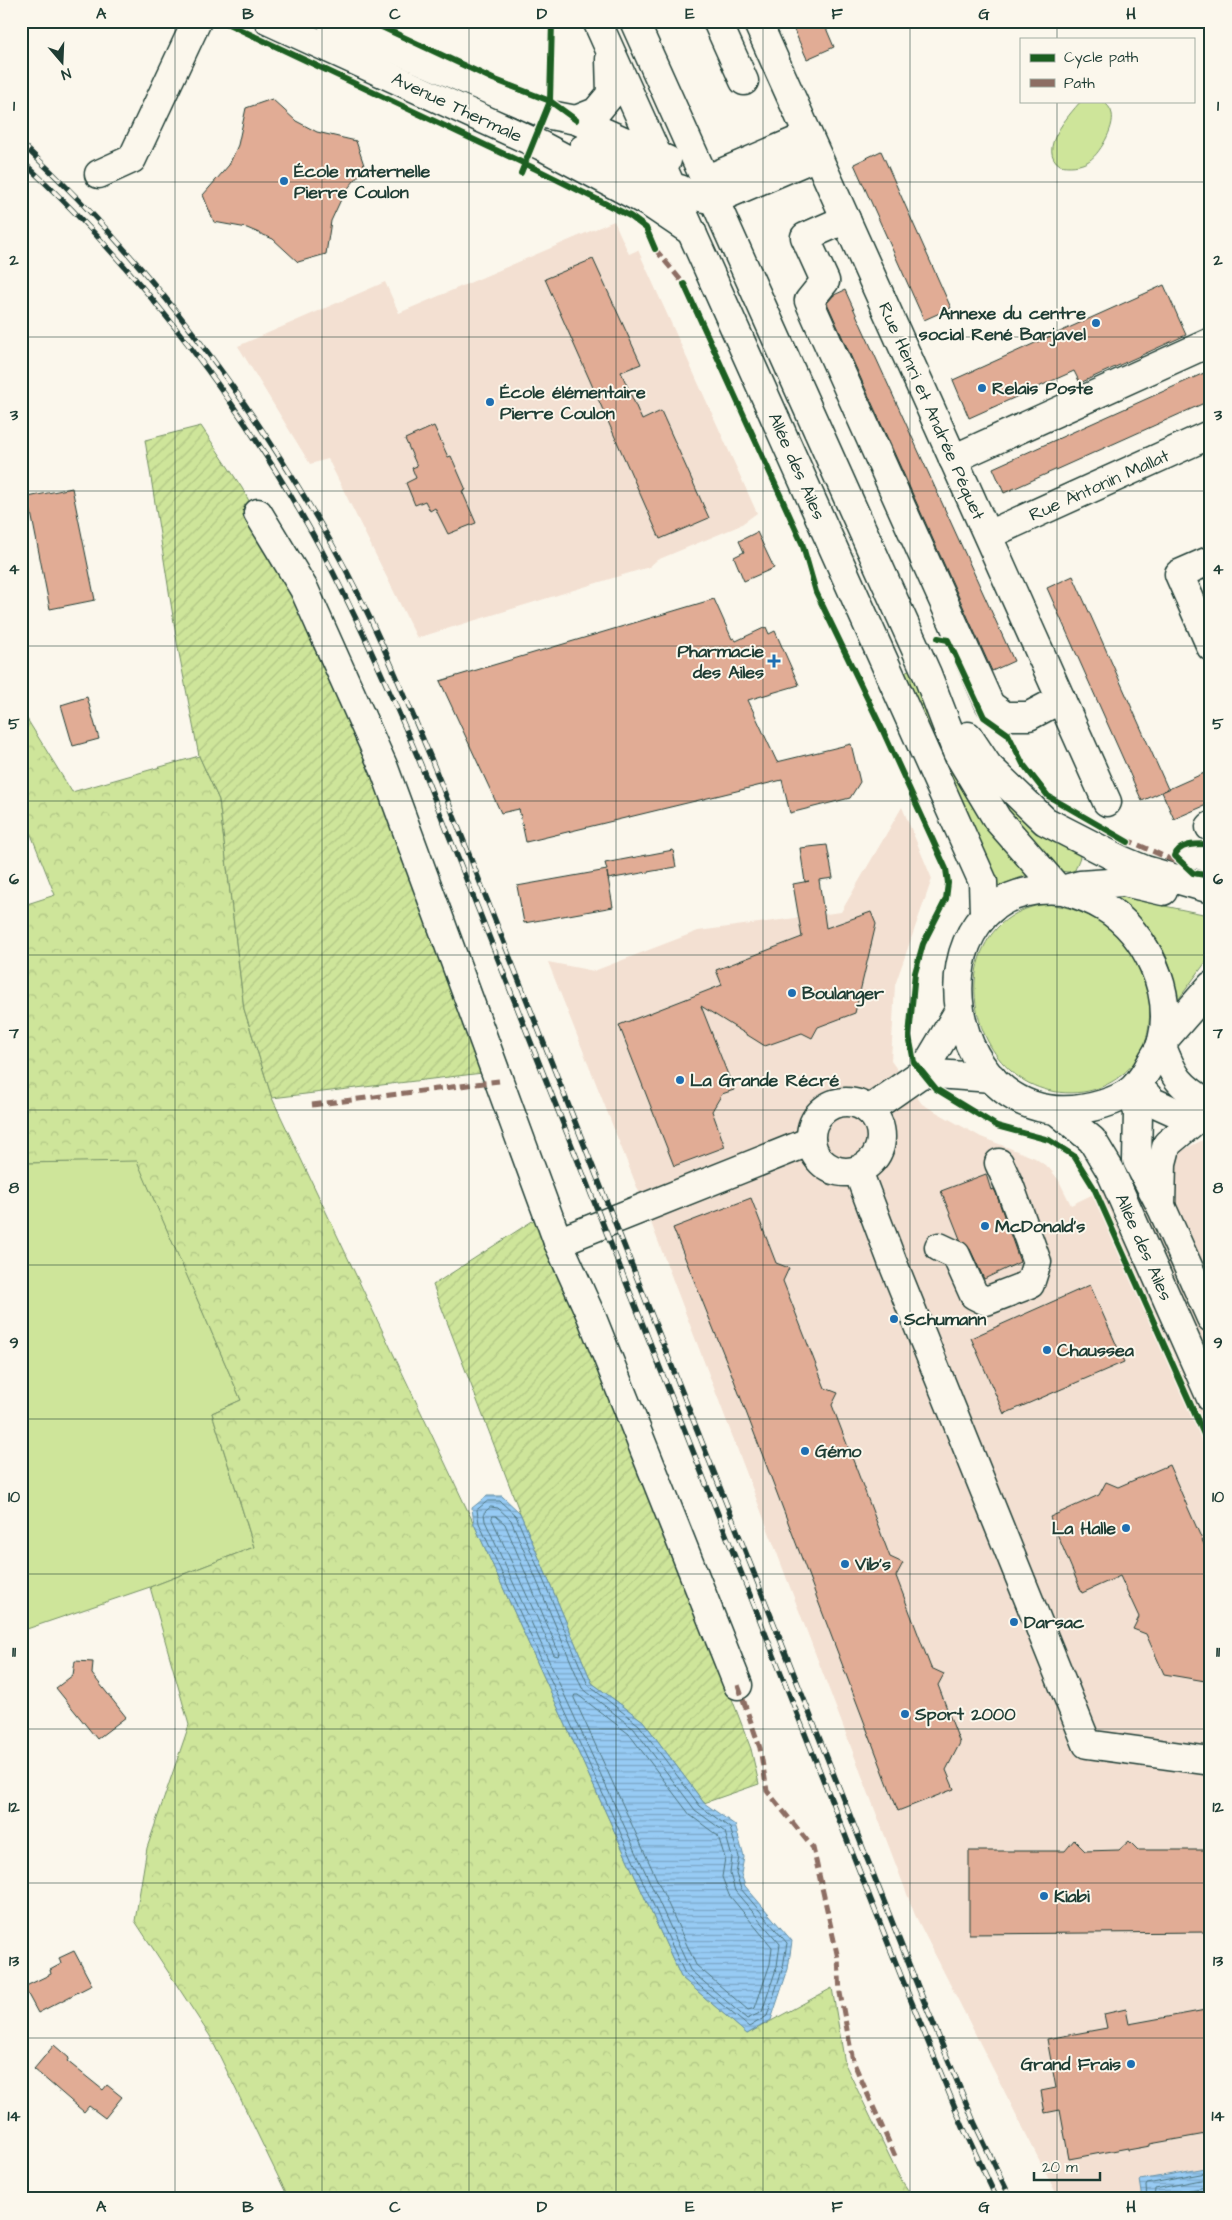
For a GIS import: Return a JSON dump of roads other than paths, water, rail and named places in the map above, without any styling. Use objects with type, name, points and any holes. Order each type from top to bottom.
[{"type":"main road","points":[[99,174],[132,159],[197,21]]},
{"type":"main road","name":"Avenue Thermale","points":[[269,21],[542,146],[649,203],[692,232]]},
{"type":"main road","name":"Avenue Thermale","points":[[331,21],[545,114],[576,120],[657,155],[710,190]]},
{"type":"main road","name":"Allée des Ailes","points":[[597,21],[983,882],[984,914]]},
{"type":"main road","name":"Allée des Ailes","points":[[634,21],[927,674],[957,752],[997,819],[1060,889]]},
{"type":"main road","points":[[717,21],[744,81]]},
{"type":"main road","name":"Rue Henri et Andrée Péquet","points":[[757,21],[1107,802]]},
{"type":"main road","points":[[576,120],[596,112],[611,94],[610,50]]},
{"type":"main road","points":[[542,146],[584,149],[674,191],[710,190],[813,146]]},
{"type":"main road","points":[[846,219],[805,237],[825,281],[809,301],[990,705],[1005,716],[1029,716],[1061,699]]},
{"type":"main road","points":[[953,459],[1211,342]]},
{"type":"main road","name":"Rue Antonin Mallat","points":[[988,535],[1211,434]]},
{"type":"main road","points":[[258,513],[304,589],[384,768],[558,1242],[592,1318],[738,1685]]},
{"type":"main road","points":[[1211,560],[1179,574],[1211,647]]},
{"type":"main road","points":[[927,674],[988,766],[1045,821],[1121,860],[1145,870],[1211,889]]},
{"type":"main road","points":[[1211,901],[1124,882],[1033,891],[1006,898],[984,914],[968,941],[961,961],[957,989],[959,1011],[964,1032],[975,1057],[992,1078],[1007,1093],[1030,1104],[1057,1111],[1089,1108],[1118,1100],[1134,1089],[1142,1080],[1162,1043],[1211,986]]},
{"type":"main road","points":[[1060,889],[1084,896],[1106,908],[1123,922],[1149,954],[1162,992],[1165,1014],[1162,1043],[1172,1073],[1205,1111]]},
{"type":"main road","points":[[868,1110],[922,1073],[959,1011]]},
{"type":"main road","points":[[922,1073],[992,1078]]},
{"type":"main road","points":[[1134,1089],[1153,1102],[1205,1111]]},
{"type":"main road","name":"Allée des Ailes","points":[[1134,1089],[1138,1112],[1137,1160],[1161,1206],[1211,1318]]},
{"type":"main road","points":[[852,1102],[868,1110],[879,1125],[881,1143],[873,1160],[858,1171],[840,1172],[831,1170],[817,1158],[811,1141],[814,1123],[825,1108],[833,1104],[852,1102]]},
{"type":"main road","name":"Allée des Ailes","points":[[1057,1111],[1092,1140],[1110,1170],[1211,1398]]},
{"type":"main road","points":[[1161,1206],[1162,1163],[1167,1144],[1205,1111]]},
{"type":"main road","points":[[558,1242],[811,1141]]},
{"type":"main road","points":[[939,1248],[956,1255],[974,1295],[986,1301],[1030,1284],[1037,1262],[1010,1187],[999,1163]]},
{"type":"main road","points":[[858,1171],[892,1261],[1087,1744],[1211,1761]]},
{"type":"water","points":[[487,1496],[502,1496],[520,1513],[592,1683],[643,1721],[704,1803],[735,1825],[744,1857],[741,1874],[745,1886],[792,1941],[788,1969],[771,2020],[747,2034],[681,1977],[474,1524],[472,1508]]},
{"type":"water","points":[[1211,2167],[1211,2199],[1143,2199],[1140,2180]]},
{"type":"railway","points":[[21,143],[67,187],[111,234],[192,332],[230,383],[300,489],[332,544],[372,622],[430,756],[914,1977],[974,2122],[1011,2199]]},
{"type":"railway","points":[[21,160],[107,247],[148,294],[224,393],[292,498],[322,551],[361,628],[419,760],[903,1981],[963,2127],[997,2199]]},
{"type":"place","name":"École maternelle Pierre Coulon","points":[[284,181]]},
{"type":"place","name":"Annexe du centre social René Barjavel","points":[[1096,323]]},
{"type":"place","name":"Relais Poste","points":[[982,388]]},
{"type":"place","name":"École élémentaire Pierre Coulon","points":[[490,402]]},
{"type":"place","name":"Pharmacie des Ailes","points":[[774,661]]},
{"type":"place","name":"Boulanger","points":[[792,993]]},
{"type":"place","name":"La Grande Récré","points":[[680,1080]]},
{"type":"place","name":"McDonald's","points":[[985,1226]]},
{"type":"place","name":"Schumann","points":[[894,1319]]},
{"type":"place","name":"Chaussea","points":[[1047,1350]]},
{"type":"place","name":"Gémo","points":[[805,1451]]},
{"type":"place","name":"La Halle","points":[[1126,1528]]},
{"type":"place","name":"Vib's","points":[[845,1564]]},
{"type":"place","name":"Darsac","points":[[1014,1622]]},
{"type":"place","name":"Sport 2000","points":[[905,1714]]},
{"type":"place","name":"Kiabi","points":[[1044,1896]]},
{"type":"place","name":"Grand Frais","points":[[1131,2064]]}]
